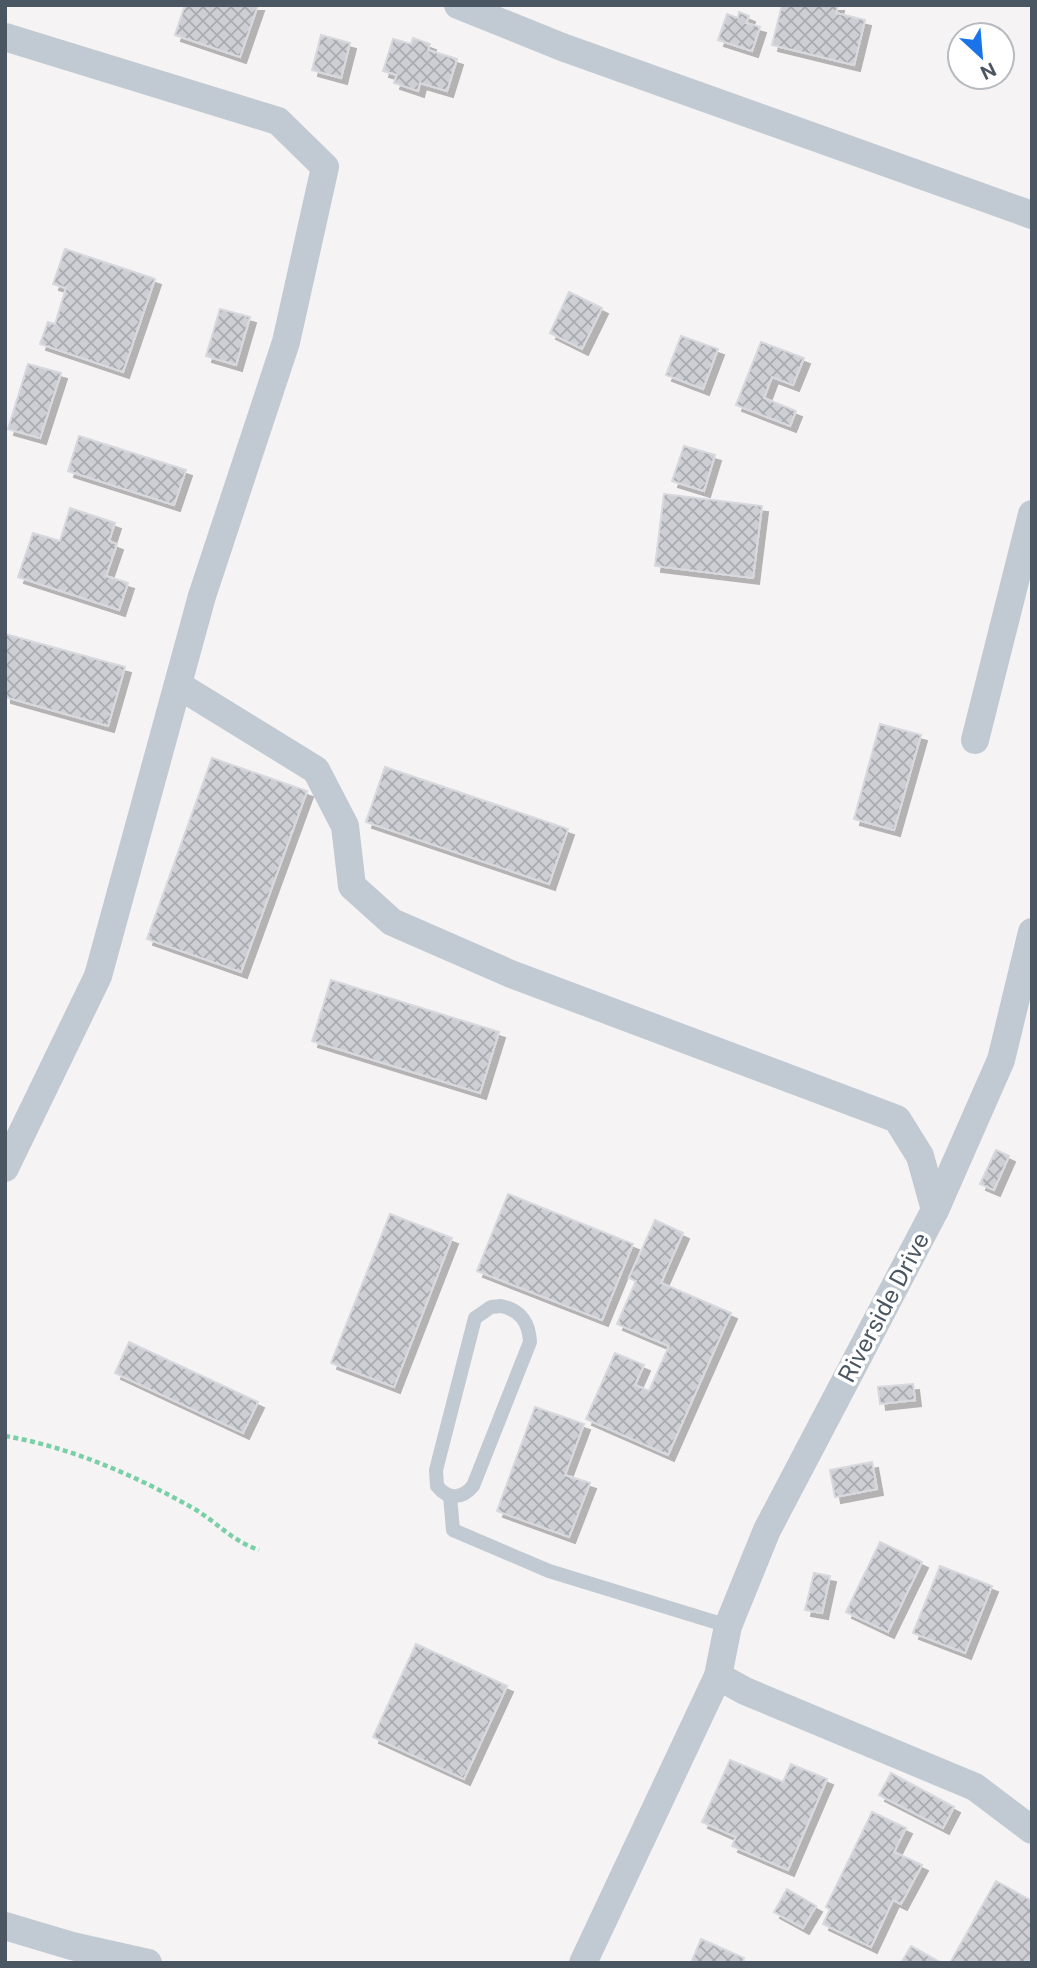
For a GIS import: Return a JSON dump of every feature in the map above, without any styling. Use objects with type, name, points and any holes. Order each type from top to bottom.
[{"type":"street","points":[[458,5],[562,47],[1032,215]]},
{"type":"street","points":[[5,37],[278,121],[325,167],[286,342],[202,596],[98,976],[5,1168]]},
{"type":"street","points":[[975,740],[1032,514]]},
{"type":"street","points":[[178,685],[316,770],[345,826],[352,886],[392,922],[510,974],[897,1119],[920,1156],[934,1210]]},
{"type":"street","name":"Riverside Drive","points":[[583,1963],[718,1676],[728,1626],[772,1520],[934,1210],[1001,1059],[1032,932]]},
{"type":"street","points":[[718,1676],[745,1691],[975,1787],[1032,1830]]},
{"type":"street","points":[[5,1926],[72,1946],[148,1963]]},
{"type":"lane","points":[[450,1496],[459,1497],[473,1486],[530,1342],[526,1322],[510,1308],[491,1307],[475,1318],[436,1470],[437,1486],[450,1496],[453,1530],[550,1571],[728,1626]]},
{"type":"path","points":[[5,1436],[38,1441],[90,1460],[194,1508],[236,1542],[259,1550]]},
{"type":"building","points":[[185,5],[258,5],[240,57],[175,35]]},
{"type":"building","points":[[782,5],[838,5],[836,13],[865,20],[854,65],[772,45]]},
{"type":"building","points":[[739,12],[749,16],[746,23],[760,27],[752,51],[718,40],[727,14],[738,18]]},
{"type":"building","points":[[321,35],[350,43],[341,78],[312,70]]},
{"type":"building","points":[[413,38],[430,44],[428,50],[457,59],[447,91],[420,83],[418,91],[394,83],[397,75],[383,71],[393,39],[411,44]]},
{"type":"building","points":[[65,249],[155,279],[123,372],[40,344],[48,322],[55,324],[66,288],[53,284]]},
{"type":"building","points":[[569,292],[602,308],[582,349],[550,333]]},
{"type":"building","points":[[220,309],[250,317],[236,365],[206,356]]},
{"type":"building","points":[[681,336],[718,349],[703,389],[666,375]]},
{"type":"building","points":[[761,342],[804,358],[793,385],[772,377],[764,398],[796,411],[790,426],[736,405]]},
{"type":"building","points":[[28,364],[61,373],[40,438],[8,429]]},
{"type":"building","points":[[79,436],[186,470],[174,505],[68,471]]},
{"type":"building","points":[[684,446],[715,455],[704,491],[672,481]]},
{"type":"building","points":[[664,494],[762,506],[753,578],[655,566]]},
{"type":"building","points":[[70,508],[115,523],[109,541],[117,544],[106,576],[128,583],[119,610],[18,577],[33,533],[60,541]]},
{"type":"building","points":[[5,634],[125,667],[108,726],[5,697]]},
{"type":"building","points":[[880,724],[921,735],[894,830],[854,819]]},
{"type":"building","points":[[212,758],[307,791],[241,972],[147,939]]},
{"type":"building","points":[[385,767],[568,829],[549,884],[366,822]]},
{"type":"building","points":[[331,980],[499,1032],[480,1093],[312,1041]]},
{"type":"building","points":[[996,1150],[1009,1156],[994,1190],[980,1184]]},
{"type":"building","points":[[508,1194],[633,1244],[602,1320],[477,1271]]},
{"type":"building","points":[[390,1214],[452,1238],[394,1387],[331,1363]]},
{"type":"building","points":[[655,1220],[683,1233],[661,1283],[731,1313],[668,1455],[586,1419],[615,1353],[644,1365],[635,1385],[649,1391],[669,1346],[617,1324],[636,1281],[629,1278]]},
{"type":"building","points":[[129,1342],[258,1402],[243,1433],[115,1373]]},
{"type":"building","points":[[913,1384],[915,1400],[880,1404],[878,1387]]},
{"type":"building","points":[[535,1407],[584,1424],[565,1475],[590,1483],[569,1537],[497,1511]]},
{"type":"building","points":[[872,1462],[877,1489],[835,1497],[830,1470]]},
{"type":"building","points":[[880,1542],[922,1562],[888,1632],[846,1612]]},
{"type":"building","points":[[940,1566],[992,1586],[965,1653],[913,1633]]},
{"type":"building","points":[[814,1573],[830,1576],[822,1613],[805,1610]]},
{"type":"building","points":[[416,1644],[507,1686],[464,1779],[373,1737]]},
{"type":"building","points":[[730,1760],[783,1782],[791,1764],[827,1779],[788,1870],[732,1846],[736,1837],[702,1822]]},
{"type":"building","points":[[891,1773],[954,1807],[943,1828],[879,1795]]},
{"type":"building","points":[[872,1812],[906,1828],[894,1852],[922,1865],[901,1904],[893,1900],[871,1947],[823,1924],[830,1909],[826,1907]]},
{"type":"building","points":[[996,1881],[1032,1901],[1032,1962],[950,1963]]},
{"type":"building","points":[[787,1889],[816,1906],[803,1928],[774,1912]]},
{"type":"building","points":[[701,1939],[744,1958],[742,1963],[691,1963]]},
{"type":"building","points":[[911,1946],[940,1962],[940,1963],[901,1963]]}]
